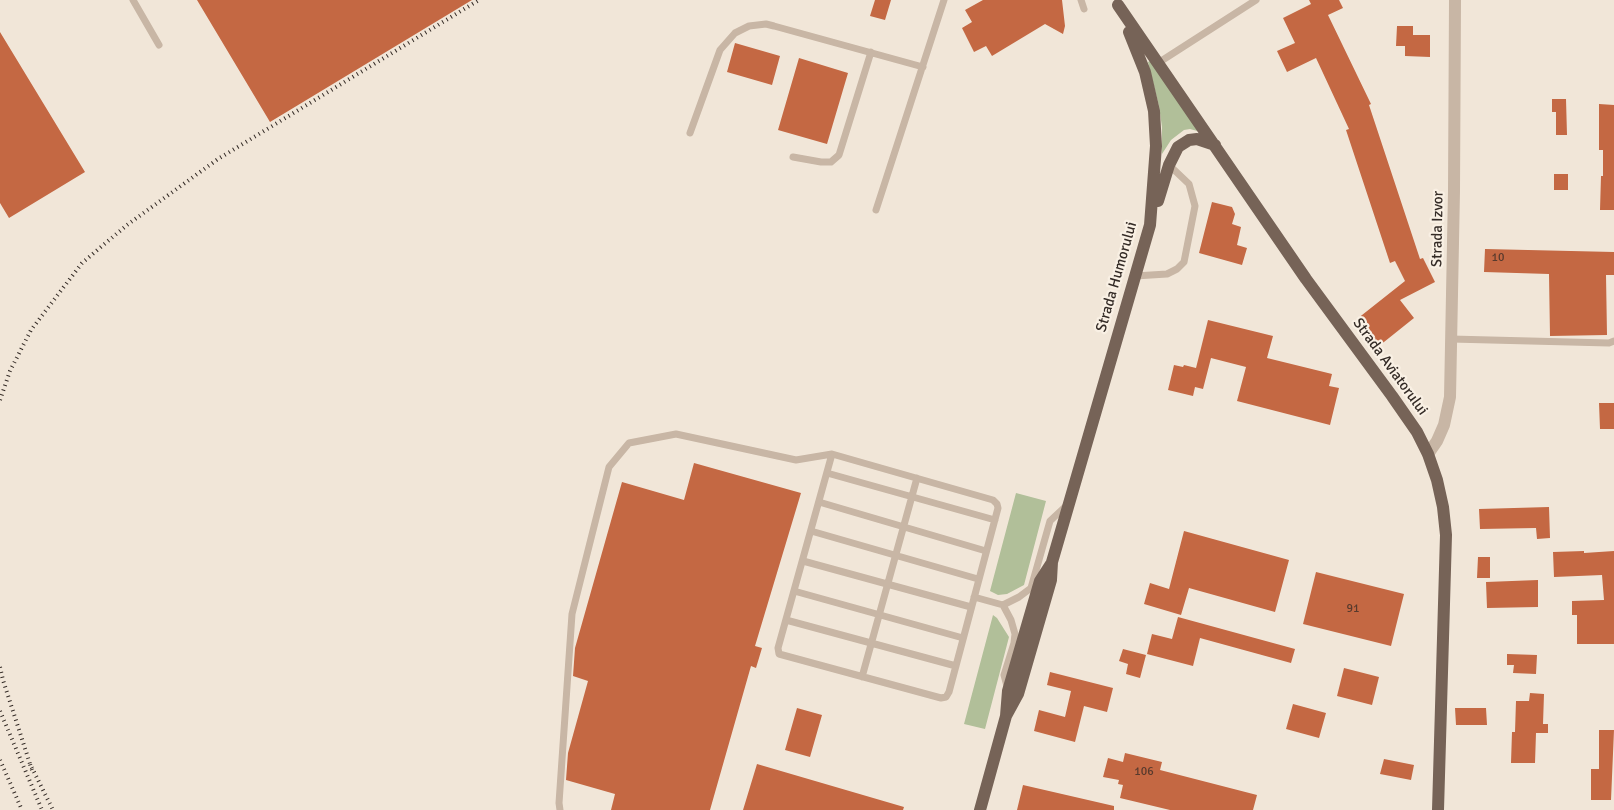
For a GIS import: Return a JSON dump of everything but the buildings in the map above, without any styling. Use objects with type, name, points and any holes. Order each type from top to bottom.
[{"type":"main road","name":"Strada Aviatorului","points":[[1116,3],[1306,279],[1417,432],[1428,454],[1437,480],[1443,507],[1446,535],[1438,810]]},
{"type":"main road","name":"Strada Humorului","points":[[1006,716],[1018,694],[1051,580],[1052,562],[1150,225],[1156,146],[1154,111],[1149,85],[1141,60],[1116,3]]},
{"type":"main road","points":[[1150,225],[1174,152],[1183,143],[1197,139],[1215,145]]},
{"type":"main road","name":"Strada Humorului","points":[[980,810],[1006,716],[1008,691],[1040,581],[1052,562]]},
{"type":"street","name":"Strada Izvor","points":[[1428,454],[1441,433],[1450,398],[1455,0]]},
{"type":"lane","points":[[133,0],[159,45]]},
{"type":"lane","points":[[876,210],[944,0]]},
{"type":"lane","points":[[1081,0],[1084,9]]},
{"type":"lane","points":[[1158,63],[1256,0]]},
{"type":"lane","points":[[690,133],[720,50],[729,38],[741,29],[749,26],[766,24],[923,67]]},
{"type":"lane","points":[[793,157],[832,162],[839,155],[871,52]]},
{"type":"lane","points":[[1135,276],[1167,274],[1177,269],[1184,262],[1196,206],[1189,184],[1169,165]]},
{"type":"lane","points":[[1451,339],[1614,342]]},
{"type":"lane","points":[[560,810],[572,614],[609,468],[629,443],[676,434],[796,460],[832,454],[994,500],[998,508],[949,692],[946,697],[941,698],[779,654],[778,648],[832,454]]},
{"type":"lane","points":[[827,473],[995,520]]},
{"type":"lane","points":[[862,677],[917,478]]},
{"type":"lane","points":[[819,502],[986,551]]},
{"type":"lane","points":[[974,597],[1003,605],[1019,597],[1030,588],[1050,521],[1070,502]]},
{"type":"lane","points":[[811,531],[978,579]]},
{"type":"lane","points":[[803,561],[971,607]]},
{"type":"lane","points":[[794,591],[963,638]]},
{"type":"lane","points":[[1003,605],[1011,620],[1015,634],[1004,675],[1008,691]]},
{"type":"lane","points":[[786,620],[956,666]]},
{"type":"green space","points":[[1152,60],[1201,132],[1190,129],[1184,130],[1171,140],[1162,154],[1162,127],[1159,106],[1148,62]]},
{"type":"green space","points":[[1016,493],[1046,501],[1024,585],[1007,594],[998,595],[990,591]]},
{"type":"green space","points":[[993,615],[1009,637],[985,729],[964,724]]},
{"type":"railway","points":[[0,400],[10,371],[31,330],[82,263],[127,225],[218,159],[479,0]]},
{"type":"railway","points":[[0,667],[30,764]]},
{"type":"railway","points":[[0,711],[42,810]]},
{"type":"railway","points":[[0,760],[22,810]]},
{"type":"railway","points":[[32,770],[30,764],[53,810]]}]
